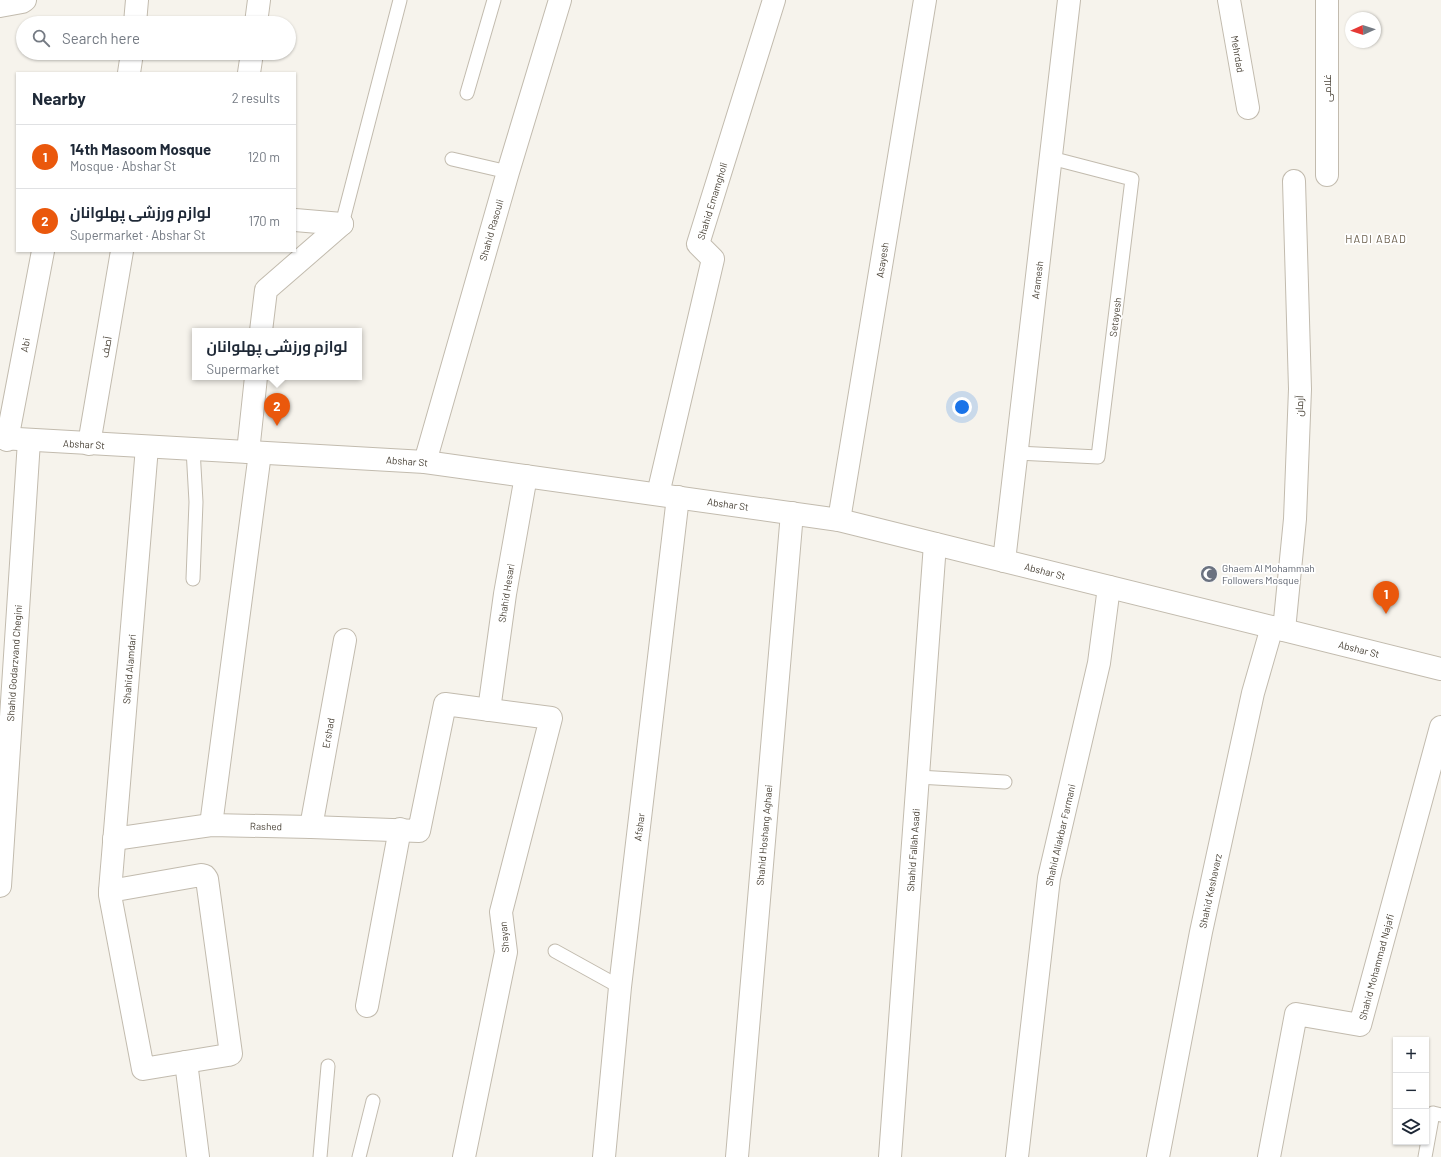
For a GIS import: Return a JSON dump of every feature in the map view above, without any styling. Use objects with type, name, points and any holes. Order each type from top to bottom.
[{"type":"street","points":[[0,6],[22,2],[25,0]]},
{"type":"street","points":[[136,16],[137,0]]},
{"type":"street","points":[[257,16],[259,0]]},
{"type":"street","name":"Shahid Rasouli","points":[[425,462],[508,172],[560,0]]},
{"type":"street","name":"Shahid Emamgholi","points":[[668,496],[713,259],[698,244],[774,0]]},
{"type":"street","name":"Asayesh","points":[[839,520],[925,0]]},
{"type":"street","name":"Aramesh","points":[[1004,561],[1069,0]]},
{"type":"street","name":"Mehrdad","points":[[1229,0],[1248,108]]},
{"type":"street","name":"غلامی","points":[[1327,0],[1327,175]]},
{"type":"street","points":[[130,72],[131,60]]},
{"type":"street","points":[[249,72],[251,60]]},
{"type":"street","name":"آرمان","points":[[1278,629],[1295,519],[1300,389],[1294,181]]},
{"type":"street","points":[[296,220],[342,224]]},
{"type":"street","points":[[261,328],[266,290],[342,224]]},
{"type":"street","name":"Abi","points":[[4,439],[43,252]]},
{"type":"street","name":"آصف","points":[[89,444],[122,252]]},
{"type":"street","points":[[211,825],[254,453],[256,380]]},
{"type":"street","name":"Abshar St","points":[[4,439],[425,462],[839,520],[1441,669]]},
{"type":"street","name":"Shahid Godarzvand Chegini","points":[[0,886],[29,441]]},
{"type":"street","name":"Shahid Alamdari","points":[[147,447],[110,895],[143,1069],[186,1062]]},
{"type":"street","name":"Shahid Hesari","points":[[489,710],[505,594],[526,476]]},
{"type":"street","name":"Afshar","points":[[604,1157],[668,496]]},
{"type":"street","name":"Shahid Hoshang Aghaei","points":[[737,1157],[792,513]]},
{"type":"street","name":"Shahid Fallah Asadi","points":[[890,1157],[936,544]]},
{"type":"street","name":"Shahid Aliakbar Farmani","points":[[1017,1157],[1049,878],[1099,663],[1109,587]]},
{"type":"street","name":"Shahid Keshavarz","points":[[1158,1157],[1201,932],[1253,693],[1278,629]]},
{"type":"street","name":"Ershad","points":[[311,827],[345,640]]},
{"type":"street","points":[[366,1006],[409,830],[445,704],[489,710]]},
{"type":"street","name":"Shayan","points":[[464,1157],[506,952],[501,912],[551,718],[489,710]]},
{"type":"street","name":"Shahid Mohammad Najafi","points":[[1270,1157],[1296,1014],[1360,1025],[1441,727]]},
{"type":"street","name":"Rashed","points":[[114,839],[211,825],[409,830]]},
{"type":"street","points":[[110,891],[202,876],[206,876],[207,879],[231,1054],[186,1062],[198,1157]]},
{"type":"lane","points":[[342,224],[400,0]]},
{"type":"lane","points":[[467,93],[494,0]]},
{"type":"lane","name":"Setayesh","points":[[1017,453],[1098,457],[1132,179],[1051,158]]},
{"type":"lane","points":[[452,159],[508,172]]},
{"type":"lane","points":[[193,449],[196,502],[193,579]]},
{"type":"lane","points":[[918,777],[1005,782]]},
{"type":"lane","points":[[555,951],[620,987]]},
{"type":"lane","points":[[320,1157],[328,1066]]},
{"type":"lane","points":[[359,1157],[373,1101]]},
{"type":"lane","points":[[1425,1157],[1433,1113],[1441,1114]]},
{"type":"place","name":"لوازم ورزشی پهلوانان","points":[[277,426]]},
{"type":"place","name":"Ghaem Al Mohammah Followers Mosque","points":[[1209,574]]},
{"type":"place","name":"14th Masoom Mosque","points":[[1386,614]]},
{"type":"district","name":"HADI ABAD","points":[[1376,238]]}]
